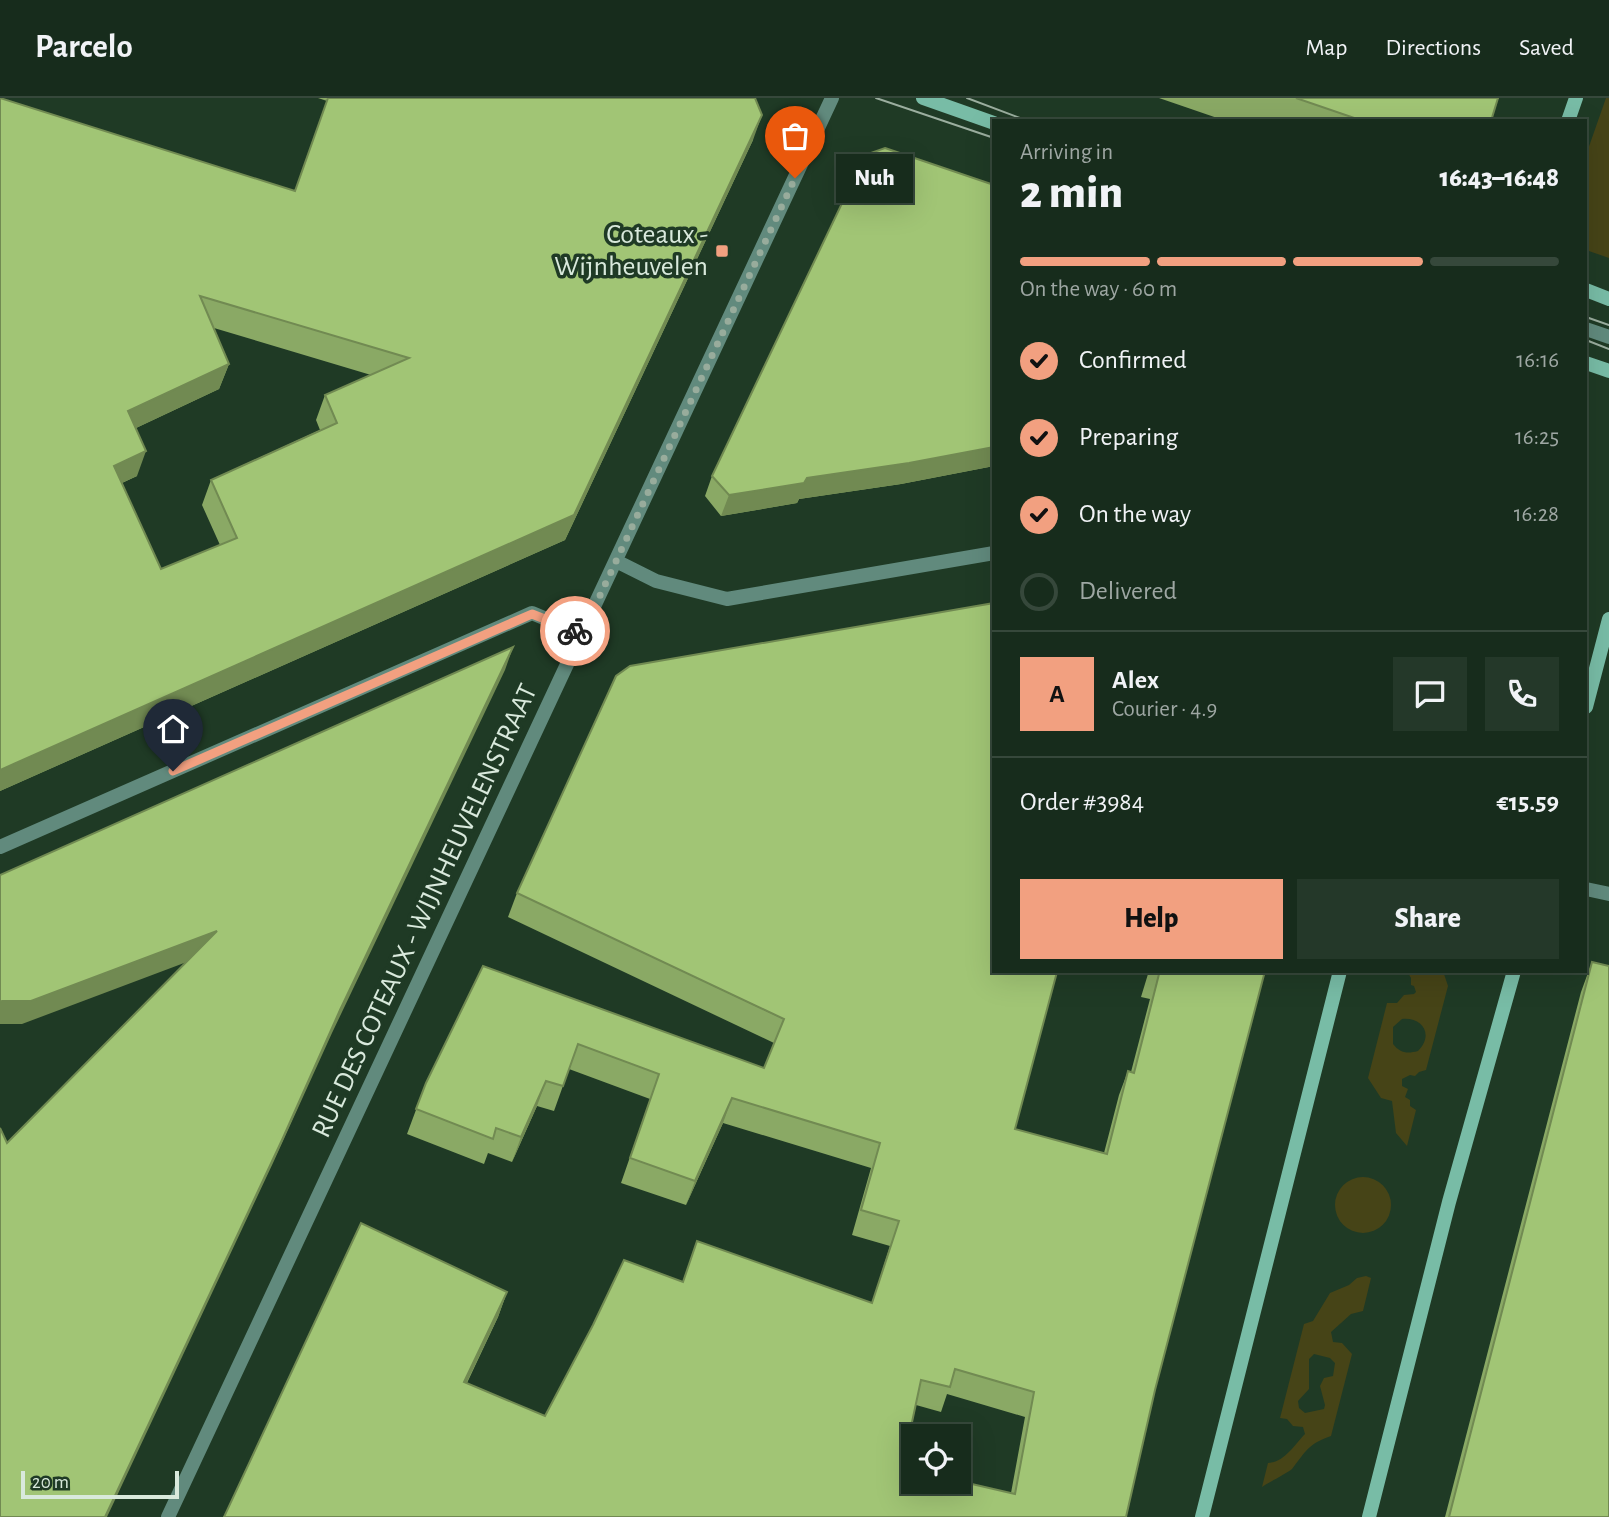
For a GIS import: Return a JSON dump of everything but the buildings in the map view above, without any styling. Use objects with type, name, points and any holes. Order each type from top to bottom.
[{"type":"street","name":"RUE DES COTEAUX - WIJNHEUVELENSTRAAT","points":[[169,1517],[832,98]]},
{"type":"street","points":[[923,98],[992,122]]},
{"type":"street","points":[[1569,119],[1576,98]]},
{"type":"street","points":[[1587,290],[1609,299]]},
{"type":"street","points":[[1587,329],[1609,337]]},
{"type":"street","points":[[1587,363],[1609,372]]},
{"type":"street","points":[[616,561],[656,581],[727,599],[992,553]]},
{"type":"street","points":[[0,847],[532,614],[582,634]]},
{"type":"street","points":[[1587,703],[1609,619]]},
{"type":"street","points":[[1587,889],[1609,894]]},
{"type":"street","points":[[1202,1517],[1339,973]]},
{"type":"street","points":[[1369,1517],[1449,1202],[1513,973]]},
{"type":"shaded area","points":[[1606,98],[1609,98],[1609,258],[1587,250],[1587,152]]},
{"type":"shaded area","points":[[1408,973],[1444,973],[1448,986],[1426,1070],[1402,1079],[1402,1086],[1408,1089],[1405,1097],[1416,1110],[1407,1146],[1396,1133],[1392,1101],[1381,1098],[1368,1078],[1387,1003],[1397,1003],[1404,995],[1414,994],[1414,986],[1411,985]],"holes":[[[1402,1019],[1416,1021],[1426,1033],[1423,1045],[1418,1051],[1401,1051],[1393,1044],[1393,1027]]]},
{"type":"shaded area","points":[[1363,1177],[1374,1179],[1383,1185],[1389,1194],[1389,1216],[1383,1225],[1374,1231],[1363,1233],[1352,1231],[1343,1225],[1337,1216],[1335,1205],[1337,1194],[1343,1185],[1352,1179]]},
{"type":"shaded area","points":[[1357,1278],[1371,1278],[1363,1311],[1351,1314],[1331,1332],[1333,1342],[1342,1343],[1352,1354],[1331,1436],[1312,1445],[1292,1469],[1262,1487],[1268,1463],[1279,1460],[1305,1434],[1303,1427],[1293,1426],[1287,1419],[1280,1418],[1304,1324],[1313,1321],[1330,1293],[1349,1285]],"holes":[[[1314,1354],[1330,1358],[1335,1363],[1333,1376],[1324,1378],[1320,1386],[1324,1409],[1305,1413],[1299,1408],[1298,1401],[1309,1389],[1309,1359]]]},
{"type":"tram line","points":[[876,98],[992,137]]},
{"type":"tram line","points":[[967,98],[1023,119]]},
{"type":"tram line","points":[[1587,317],[1609,325]]},
{"type":"tram line","points":[[1587,340],[1609,349]]},
{"type":"way so far","points":[[575,631],[582,634],[795,178]]},
{"type":"place","name":"Nuh","points":[[795,178]]},
{"type":"place","name":"Coteaux - Wijnheuvelen","points":[[722,251]]},
{"type":"route","points":[[173,771],[532,614],[575,631]]}]
